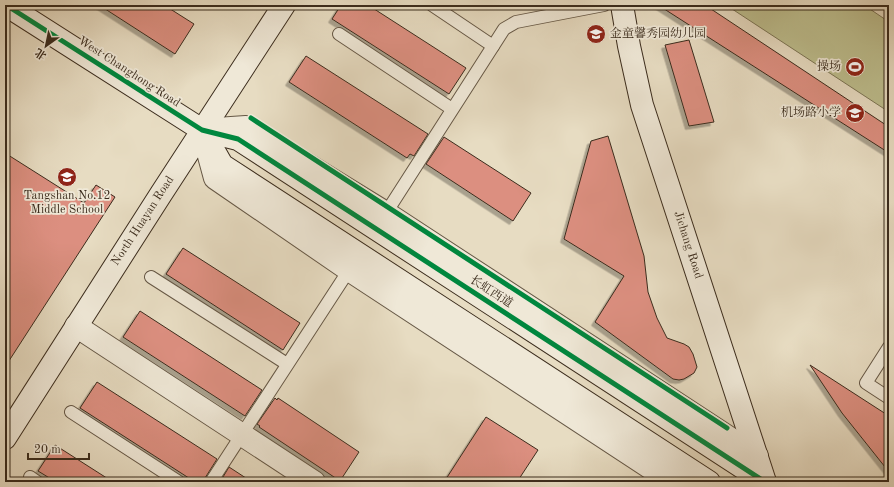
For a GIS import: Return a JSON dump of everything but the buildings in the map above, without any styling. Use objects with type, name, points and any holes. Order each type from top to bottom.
[{"type":"street","name":"North Huayan Road","points":[[5,438],[202,130],[284,5]]},
{"type":"street","name":"Jichang Road","points":[[622,5],[629,46],[642,104],[765,482]]},
{"type":"street","name":"West Changhong Road","points":[[10,6],[202,130]]},
{"type":"street","points":[[202,130],[246,126],[386,213],[756,456]]},
{"type":"street","points":[[202,130],[215,178],[349,270],[672,482]]},
{"type":"street","points":[[202,130],[222,166],[709,482]]},
{"type":"street","name":"长虹西道","points":[[202,130],[238,139],[765,482]]},
{"type":"street","points":[[76,326],[314,482]]},
{"type":"lane","points":[[432,5],[493,46]]},
{"type":"lane","points":[[386,213],[504,29],[516,22],[604,5]]},
{"type":"lane","points":[[339,34],[452,109]]},
{"type":"lane","points":[[211,482],[349,270]]},
{"type":"lane","points":[[151,277],[287,364]]},
{"type":"lane","points":[[889,348],[866,383],[889,398]]},
{"type":"lane","points":[[71,412],[179,482]]},
{"type":"green space","name":"操场","points":[[726,5],[864,5],[889,22],[889,112]]},
{"type":"cycle path","points":[[6,5],[202,130],[238,139],[765,482]]},
{"type":"cycle path","points":[[251,118],[727,428]]},
{"type":"place","name":"金童馨秀园幼儿园","points":[[596,34]]},
{"type":"place","name":"操场","points":[[855,67]]},
{"type":"place","name":"机场路小学","points":[[855,113]]},
{"type":"place","name":"Tangshan No.12 Middle School","points":[[67,177]]}]
